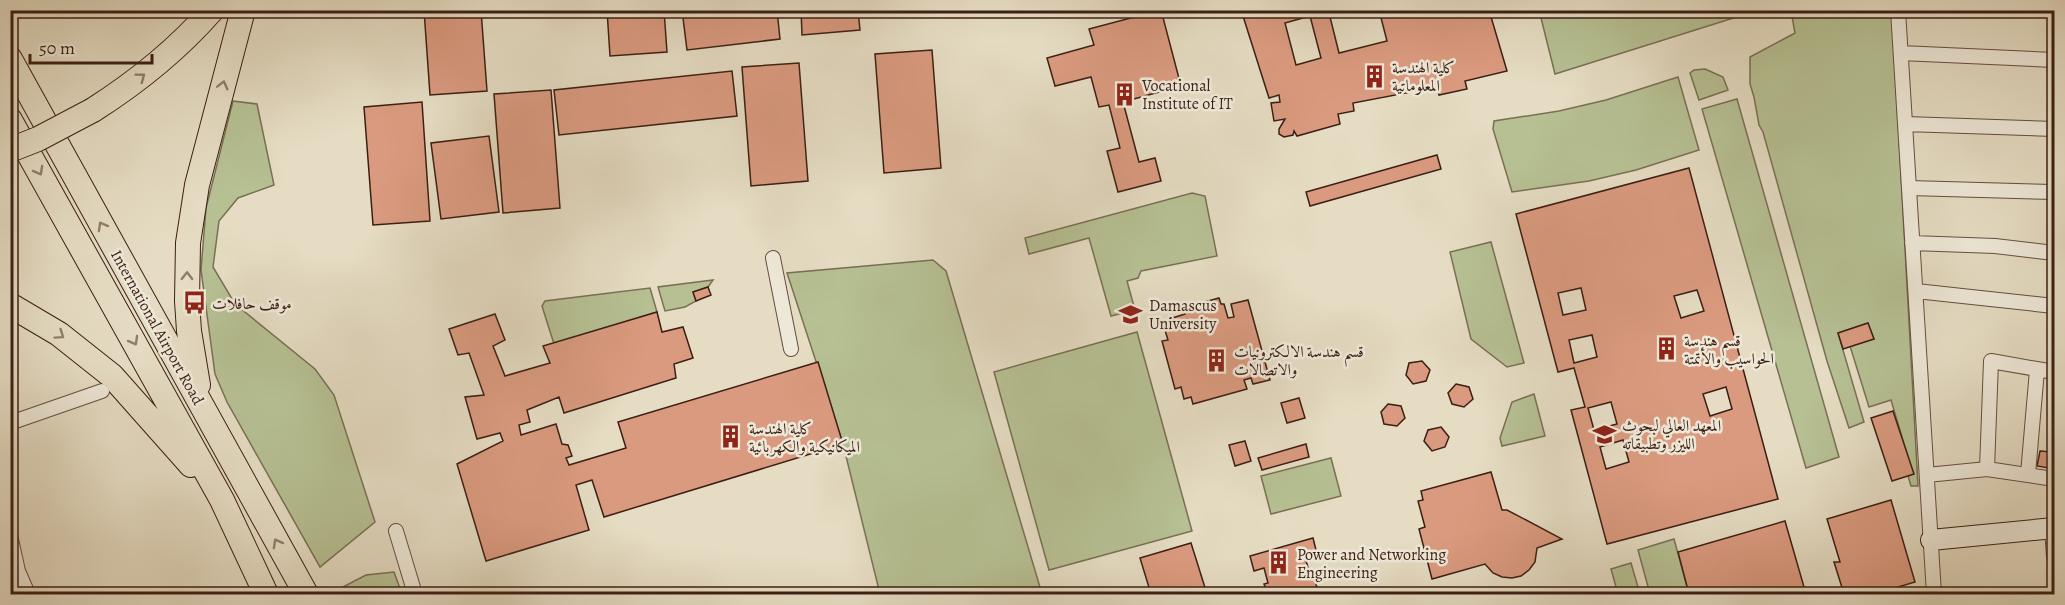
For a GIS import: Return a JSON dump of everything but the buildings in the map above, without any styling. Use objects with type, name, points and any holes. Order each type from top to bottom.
[{"type":"highway","points":[[10,150],[38,139],[93,110],[144,75],[168,56],[212,10]]},
{"type":"highway","points":[[207,417],[199,388],[189,331],[186,282],[188,243],[198,185],[243,10]]},
{"type":"highway","name":"International Airport Road","points":[[10,59],[306,594]]},
{"type":"highway","name":"International Airport Road","points":[[10,120],[222,500],[266,594]]},
{"type":"highway","points":[[10,305],[59,334],[112,376],[222,500]]},
{"type":"street","points":[[1898,10],[1934,594]]},
{"type":"street","points":[[1901,53],[2055,60]]},
{"type":"street","points":[[1905,124],[2055,129]]},
{"type":"street","points":[[1909,188],[2055,192]]},
{"type":"street","points":[[1912,243],[1995,246],[2055,253]]},
{"type":"street","points":[[772,258],[791,350]]},
{"type":"street","points":[[1916,291],[2055,306]]},
{"type":"street","points":[[1987,469],[1991,361],[2055,372]]},
{"type":"street","points":[[2028,474],[2037,370]]},
{"type":"street","points":[[10,423],[102,391]]},
{"type":"street","points":[[1927,474],[1987,469],[2055,479]]},
{"type":"street","points":[[1931,540],[2053,528],[2055,556]]},
{"type":"street","points":[[396,531],[415,594]]},
{"type":"street","points":[[10,535],[14,571],[28,594]]},
{"type":"green space","points":[[1539,10],[1756,10],[1756,11],[1555,74]]},
{"type":"green space","points":[[1791,11],[1892,11],[1918,486],[1911,486],[1908,476],[1913,474],[1891,400],[1869,407],[1850,346],[1874,339],[1868,323],[1838,333],[1864,422],[1849,428],[1827,361],[1763,132],[1759,125],[1750,84],[1750,57],[1795,33]]},
{"type":"green space","points":[[1705,69],[1723,77],[1728,90],[1699,100],[1690,73],[1694,70]]},
{"type":"green space","points":[[1678,77],[1699,150],[1636,170],[1589,181],[1512,192],[1493,129],[1494,121],[1559,111],[1606,100]]},
{"type":"green space","points":[[1737,99],[1839,457],[1806,468],[1702,109]]},
{"type":"green space","points":[[233,101],[257,104],[274,185],[238,198],[219,221],[213,267],[235,304],[315,369],[334,395],[375,522],[320,567],[227,402],[215,374],[201,270],[206,208]]},
{"type":"green space","points":[[1192,193],[1205,196],[1217,256],[1141,271],[1138,278],[1127,281],[1135,310],[1111,316],[1089,238],[1029,254],[1025,238]]},
{"type":"green space","points":[[1491,242],[1524,363],[1507,367],[1471,339],[1450,252]]},
{"type":"green space","points":[[933,260],[946,271],[1042,594],[880,594],[843,444],[787,273]]},
{"type":"green space","points":[[713,280],[708,287],[693,292],[696,301],[685,307],[665,311],[658,287]]},
{"type":"green space","points":[[650,288],[657,312],[554,344],[542,306],[545,301]]},
{"type":"green space","points":[[1137,332],[1192,531],[1049,570],[994,372]]},
{"type":"green space","points":[[1534,394],[1545,436],[1502,446],[1500,438],[1512,402]]},
{"type":"green space","points":[[1331,458],[1341,496],[1271,514],[1261,476]]},
{"type":"green space","points":[[1674,539],[1689,594],[1650,594],[1638,550]]},
{"type":"green space","points":[[1631,563],[1640,594],[1618,594],[1611,569]]},
{"type":"green space","points":[[394,572],[402,594],[336,594],[335,591],[366,575]]},
{"type":"place","name":"كلية الهندسة المعلوماتية","points":[[1374,76]]},
{"type":"place","name":"Vocational Institute of IT","points":[[1124,94]]},
{"type":"place","name":"موقف حافلات","points":[[194,303]]},
{"type":"place","name":"Damascus University","points":[[1131,314]]},
{"type":"place","name":"قسم هندسة الحواسيب والأتمتة","points":[[1666,349]]},
{"type":"place","name":"قسم هندسة الالكترونيات والاتصالات","points":[[1216,360]]},
{"type":"place","name":"المعهد العالي لبحوث الليزر وتطبيقاته","points":[[1604,434]]},
{"type":"place","name":"كلية الهندسة الميكانيكية والكهربائية","points":[[731,437]]},
{"type":"place","name":"Power and Networking Engineering","points":[[1279,563]]}]
